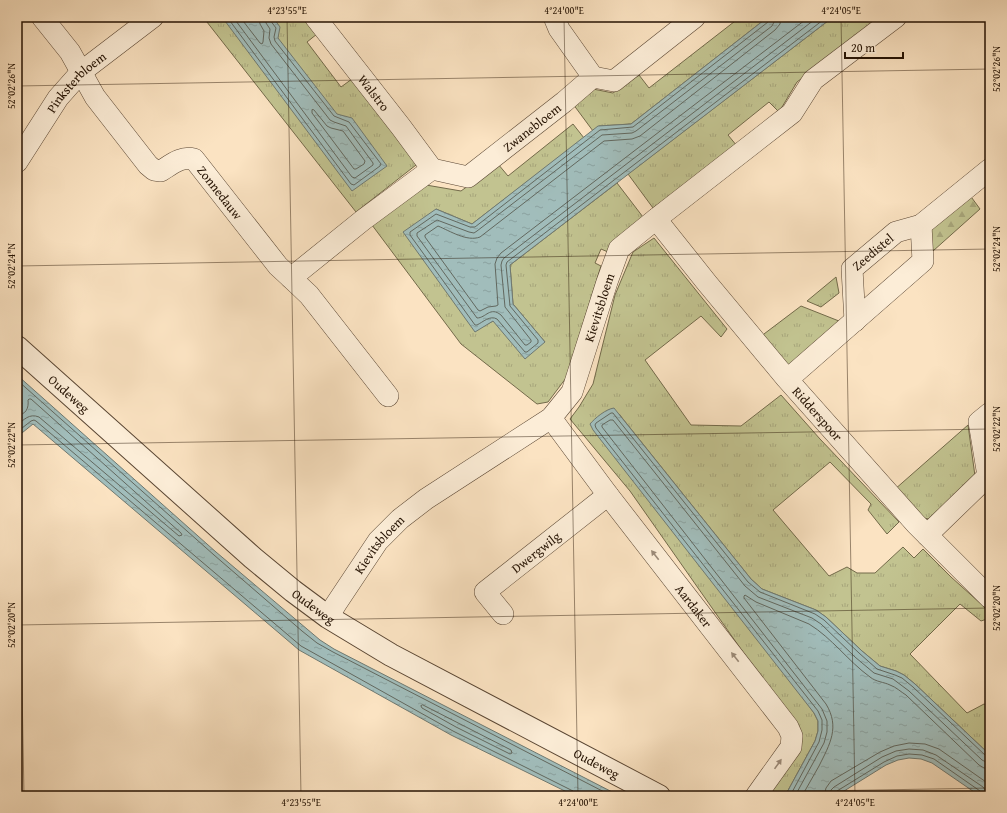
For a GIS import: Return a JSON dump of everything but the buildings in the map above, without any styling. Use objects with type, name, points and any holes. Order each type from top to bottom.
[{"type":"street","points":[[42,17],[70,52],[81,72]]},
{"type":"street","name":"Pinksterbloem","points":[[17,162],[58,98],[81,72],[153,17]]},
{"type":"street","name":"Walstro","points":[[315,17],[432,169]]},
{"type":"street","points":[[554,17],[559,29],[593,77],[614,81],[695,17]]},
{"type":"street","name":"Kievitsbloem","points":[[328,617],[378,541],[400,519],[426,499],[551,418],[572,392],[619,249],[792,113],[812,80],[896,17]]},
{"type":"street","name":"Zonnedauw","points":[[81,72],[95,97],[148,165],[154,170],[161,171],[182,159],[194,159],[278,266],[309,295],[388,396]]},
{"type":"street","name":"Zwanebloem","points":[[432,169],[468,177],[564,102],[593,77]]},
{"type":"street","points":[[292,278],[363,220],[432,169]]},
{"type":"street","name":"Zeedistel","points":[[855,321],[852,269],[896,232],[921,225],[990,169]]},
{"type":"street","name":"Ridderspoor","points":[[656,219],[706,283],[788,379],[916,524],[990,598]]},
{"type":"street","points":[[788,379],[923,261],[921,225]]},
{"type":"street","name":"Oudeweg","points":[[17,347],[253,558],[293,591],[328,617],[391,655],[660,796]]},
{"type":"street","points":[[927,535],[989,475],[979,422],[990,413]]},
{"type":"street","name":"Aardaker","points":[[551,418],[608,495],[788,726],[792,736],[791,747],[756,796]]},
{"type":"street","name":"Dwergwilg","points":[[503,614],[485,592],[608,495]]},
{"type":"green space","points":[[203,17],[296,17],[309,23],[317,34],[307,42],[341,87],[352,79],[414,159],[416,165],[356,212]]},
{"type":"green space","points":[[738,17],[768,17],[631,124],[599,126],[593,131],[573,104],[593,89],[613,93],[639,75],[649,88],[739,18]]},
{"type":"green space","points":[[833,17],[881,17],[797,82],[779,112],[769,102],[728,135],[737,146],[653,208],[628,174]]},
{"type":"green space","points":[[573,124],[584,138],[472,224],[436,209],[475,331],[493,321],[545,342],[513,304],[510,265],[617,183],[643,217],[608,252],[601,249],[595,263],[601,266],[566,378],[548,402],[537,404],[461,344],[372,225],[426,185],[461,191],[498,164],[508,176]]},
{"type":"green space","points":[[969,194],[980,209],[933,251],[929,231]]},
{"type":"green space","points":[[654,238],[727,329],[721,337],[701,316],[645,360],[691,425],[741,426],[781,395],[820,439],[899,522],[887,534],[868,510],[871,504],[830,462],[773,510],[829,576],[847,567],[857,573],[875,573],[903,547],[914,558],[923,549],[951,577],[990,612],[990,618],[981,621],[960,604],[910,654],[967,713],[984,704],[990,706],[990,755],[915,684],[904,675],[880,666],[826,617],[816,610],[762,589],[751,579],[619,414],[818,721],[818,731],[815,741],[785,796],[767,796],[791,756],[785,712],[630,491],[570,419],[593,384],[615,295],[633,252]]},
{"type":"green space","points":[[836,277],[839,293],[821,307],[807,301]]},
{"type":"green space","points":[[801,306],[844,323],[789,366],[760,337]]},
{"type":"green space","points":[[968,425],[975,476],[929,519],[919,517],[894,490]]},
{"type":"water","points":[[222,17],[273,17],[280,27],[278,38],[337,114],[352,118],[387,166],[352,191]]},
{"type":"water","points":[[768,17],[833,17],[510,265],[513,304],[545,342],[525,359],[493,321],[475,332],[403,232],[436,209],[472,224],[598,126],[631,124]]},
{"type":"water","points":[[17,375],[216,552],[320,640],[334,649],[620,796],[575,796],[451,735],[299,650],[33,424],[17,437],[17,408],[20,405],[17,403]]},
{"type":"water","points":[[614,408],[751,579],[762,589],[816,610],[826,617],[880,666],[904,675],[915,684],[990,755],[990,796],[980,796],[932,763],[921,759],[909,758],[898,760],[886,765],[836,796],[785,796],[815,741],[818,731],[818,721],[814,713],[593,430],[590,424],[604,412]]}]
